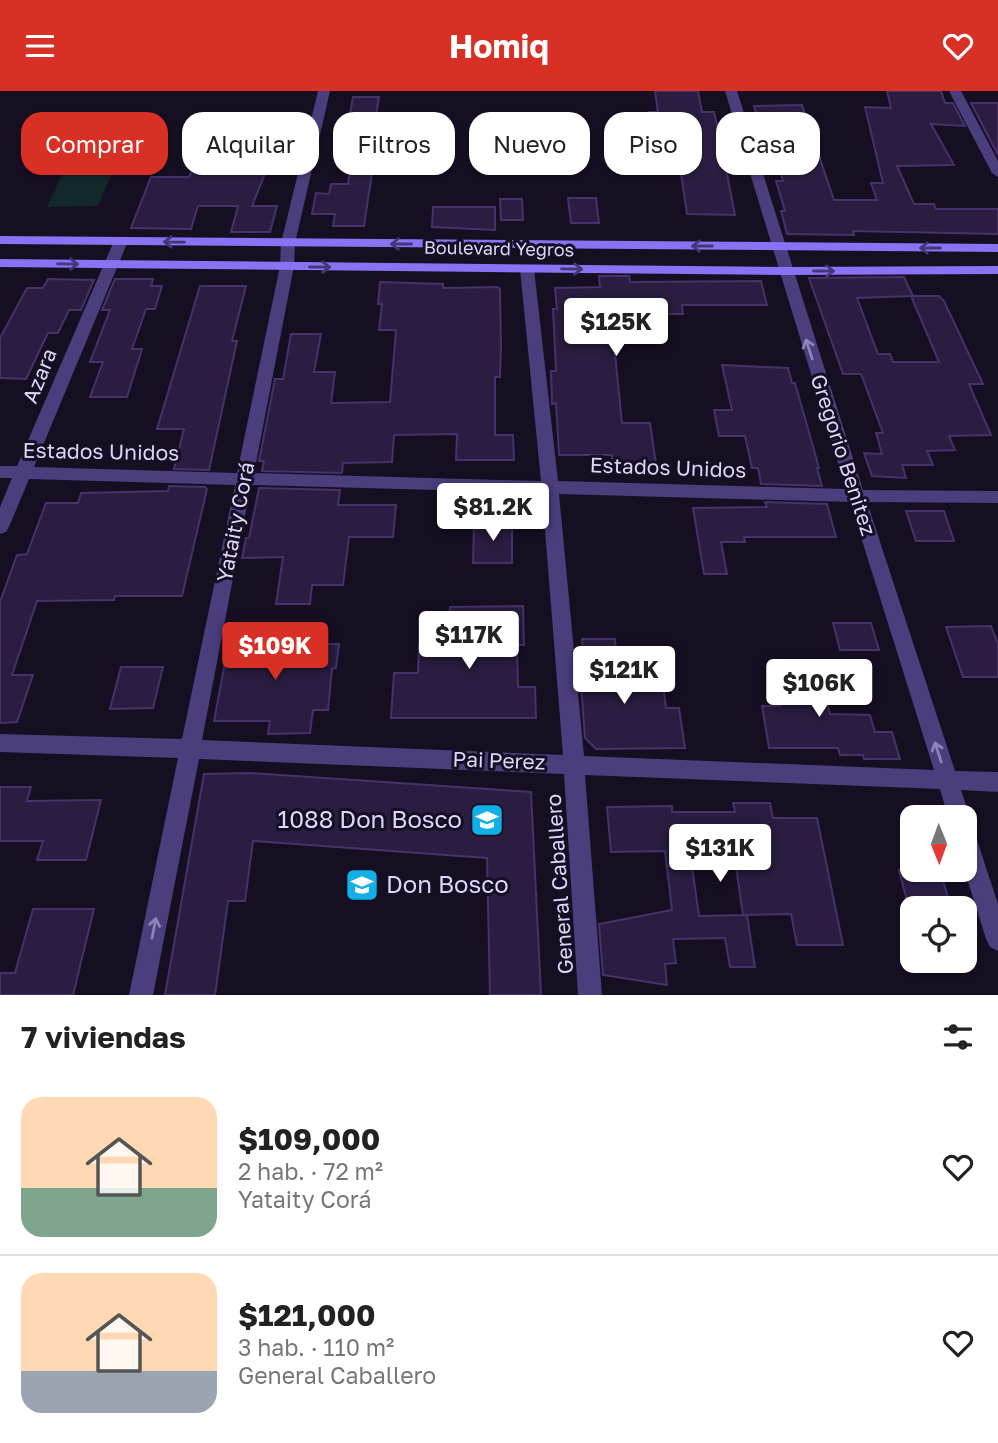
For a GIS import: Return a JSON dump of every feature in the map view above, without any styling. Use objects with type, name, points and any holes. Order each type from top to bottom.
[{"type":"main road","name":"Boulevard Yegros","points":[[0,240],[998,248]]},
{"type":"main road","name":"Boulevard Yegros","points":[[0,264],[785,271],[998,270]]},
{"type":"street","name":"Yataity Corá","points":[[141,995],[287,266],[288,243],[324,91]]},
{"type":"street","name":"Gregorio Benitez","points":[[731,91],[785,271],[955,805]]},
{"type":"street","points":[[955,91],[998,173]]},
{"type":"street","name":"Azara","points":[[0,527],[121,241]]},
{"type":"street","name":"General Caballero","points":[[527,268],[552,487],[575,765],[590,995]]},
{"type":"street","name":"Estados Unidos","points":[[0,472],[856,496],[998,496]]},
{"type":"street","name":"Pai Perez","points":[[0,743],[998,782]]},
{"type":"street","points":[[977,874],[998,939]]},
{"type":"green space","points":[[62,175],[111,175],[98,206],[47,207]]},
{"type":"building","points":[[655,91],[698,91],[702,112],[658,112]]},
{"type":"building","points":[[887,91],[941,91],[945,103],[953,103],[965,126],[931,124],[954,165],[897,166],[914,204],[934,204],[936,209],[998,209],[998,234],[853,231],[854,235],[787,234],[781,211],[785,211],[776,181],[783,181],[781,175],[820,175],[820,158],[834,200],[877,200],[871,183],[883,183],[865,107],[891,108]]},
{"type":"building","points":[[353,97],[379,97],[377,112],[350,112]]},
{"type":"building","points":[[971,103],[998,103],[998,155]]},
{"type":"building","points":[[802,105],[804,112],[756,112],[754,106]]},
{"type":"building","points":[[702,112],[714,112],[716,175],[727,175],[735,215],[687,214],[681,175],[702,175]]},
{"type":"building","points":[[264,175],[252,206],[277,206],[270,232],[231,232],[238,206],[198,206],[191,229],[131,228],[151,177]]},
{"type":"building","points":[[350,175],[372,175],[364,226],[333,226],[335,214],[312,214],[316,193],[329,194],[331,184],[348,184]]},
{"type":"building","points":[[568,198],[596,198],[599,223],[571,223]]},
{"type":"building","points":[[500,199],[522,199],[523,220],[501,220]]},
{"type":"building","points":[[433,207],[495,207],[495,230],[432,227]]},
{"type":"building","points":[[599,276],[629,276],[630,282],[761,281],[767,305],[682,305],[683,314],[611,314],[622,423],[650,423],[656,464],[612,464],[612,455],[559,455],[556,403],[552,404],[551,371],[556,371],[553,309],[557,309],[555,288],[600,287]]},
{"type":"building","points":[[904,277],[913,296],[939,296],[944,301],[983,384],[969,384],[991,435],[949,436],[955,450],[927,451],[933,465],[902,465],[906,478],[872,476],[864,453],[882,454],[876,433],[883,433],[861,374],[843,374],[809,278]],"holes":[[[911,296],[939,362],[893,362],[890,354],[878,354],[857,298]]]},
{"type":"building","points":[[48,279],[94,280],[81,310],[69,310],[58,333],[48,333],[26,379],[0,378],[0,338],[27,288],[43,288]]},
{"type":"building","points":[[115,279],[153,279],[151,286],[162,286],[155,309],[146,309],[132,349],[142,349],[127,397],[90,397],[103,362],[90,362],[110,310],[102,310]]},
{"type":"building","points":[[380,282],[443,284],[443,288],[500,289],[501,348],[500,377],[495,377],[495,435],[513,435],[514,460],[456,460],[457,434],[394,435],[392,462],[343,463],[342,473],[262,471],[264,461],[259,461],[275,379],[283,379],[291,334],[321,334],[314,372],[335,372],[331,403],[390,402],[396,330],[379,330],[382,304],[378,304]]},
{"type":"building","points":[[200,286],[246,286],[232,341],[237,341],[209,470],[174,469],[184,429],[157,429]]},
{"type":"building","points":[[722,365],[788,368],[792,383],[795,383],[822,486],[761,484],[758,468],[752,468],[745,436],[719,436],[714,410],[732,410]]},
{"type":"building","points":[[169,486],[207,489],[182,596],[115,596],[114,600],[37,601],[12,675],[33,675],[17,722],[0,723],[0,602],[17,555],[27,554],[46,503],[78,503],[81,493],[168,491]]},
{"type":"building","points":[[259,488],[340,490],[338,505],[396,505],[393,537],[349,537],[343,585],[312,585],[310,604],[276,604],[283,557],[242,558]]},
{"type":"building","points":[[765,502],[827,504],[836,537],[744,537],[745,542],[721,542],[727,574],[704,574],[693,508],[767,507]]},
{"type":"building","points":[[906,511],[944,511],[954,541],[916,541]]},
{"type":"building","points":[[512,523],[512,563],[473,563],[474,524]]},
{"type":"building","points":[[523,606],[524,645],[517,645],[518,687],[535,687],[536,718],[391,718],[394,673],[418,673],[419,646],[449,646],[450,607]]},
{"type":"building","points":[[833,623],[871,623],[879,650],[840,650]]},
{"type":"building","points":[[991,626],[998,644],[998,677],[963,677],[946,627]]},
{"type":"building","points":[[272,630],[270,644],[339,644],[336,668],[332,669],[328,710],[313,710],[310,733],[268,734],[270,721],[214,721],[231,631]]},
{"type":"building","points":[[582,639],[615,639],[618,673],[629,684],[663,684],[666,708],[679,708],[685,748],[596,749],[585,738],[581,684],[585,684]]},
{"type":"building","points":[[772,663],[818,664],[830,714],[870,715],[875,732],[892,732],[900,759],[864,759],[863,755],[840,755],[838,748],[769,748],[762,706],[781,706]]},
{"type":"building","points":[[121,667],[163,667],[153,708],[110,709]]},
{"type":"building","points":[[251,773],[531,792],[541,995],[490,995],[487,858],[253,841],[245,901],[228,901],[215,995],[165,995],[204,774]]},
{"type":"building","points":[[0,787],[31,787],[27,801],[101,800],[86,860],[37,860],[43,841],[0,841]]},
{"type":"building","points":[[733,803],[770,803],[773,818],[817,818],[843,945],[797,945],[791,914],[743,915],[735,860],[691,860],[699,916],[747,915],[755,967],[730,967],[725,938],[673,939],[676,963],[665,964],[667,985],[603,975],[599,924],[672,910],[665,851],[611,852],[607,807],[672,806],[672,812],[735,812]]},
{"type":"building","points":[[902,882],[943,882],[948,896],[906,896]]},
{"type":"building","points":[[33,909],[94,909],[73,995],[0,995],[0,973],[15,973]]},
{"type":"place","name":"1088 Don Bosco","points":[[487,820]]},
{"type":"place","name":"Don Bosco","points":[[362,885]]}]
